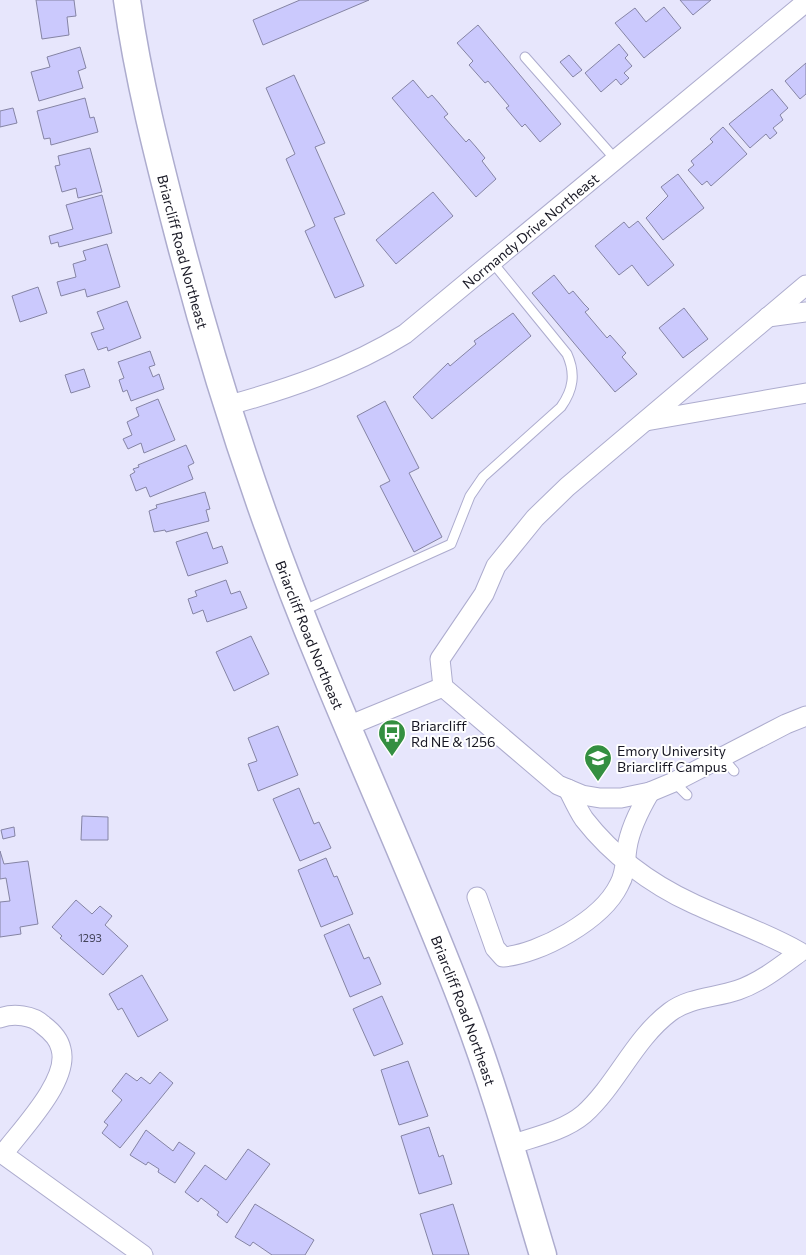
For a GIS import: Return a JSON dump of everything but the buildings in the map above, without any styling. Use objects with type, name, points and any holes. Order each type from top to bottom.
[{"type":"main road","name":"Briarcliff Road Northeast","points":[[127,0],[143,87],[168,194],[226,406],[300,612],[440,944],[483,1061],[542,1255]]},
{"type":"street","name":"Normandy Drive Northeast","points":[[226,406],[313,378],[382,348],[426,318],[806,2]]},
{"type":"street","points":[[806,285],[567,487],[535,518],[496,566],[484,594],[440,658],[443,687],[550,778],[582,795],[621,798],[650,792],[680,789],[728,764],[806,716]]},
{"type":"street","points":[[767,317],[806,312]]},
{"type":"street","points":[[646,421],[806,393]]},
{"type":"street","points":[[348,726],[443,687]]},
{"type":"street","points":[[568,789],[584,819],[627,863],[665,889],[691,903],[772,936],[804,953]]},
{"type":"street","points":[[477,897],[495,948],[503,958],[519,956],[558,938],[606,905],[620,885],[627,863],[627,848],[634,824],[650,792]]},
{"type":"street","points":[[510,1145],[554,1130],[582,1115],[604,1092],[644,1038],[670,1012],[696,999],[739,990],[804,953]]},
{"type":"street","points":[[0,1018],[21,1015],[40,1021],[53,1034],[61,1049],[62,1063],[58,1079],[1,1153],[144,1255]]},
{"type":"lane","points":[[525,57],[616,160]]},
{"type":"lane","points":[[300,612],[451,544],[470,496],[483,477],[561,407],[570,394],[573,366],[567,354],[493,262]]},
{"type":"place","name":"Briarcliff Rd NE & 1256","points":[[392,757]]},
{"type":"place","name":"Emory University Briarcliff Campus","points":[[598,782]]}]
